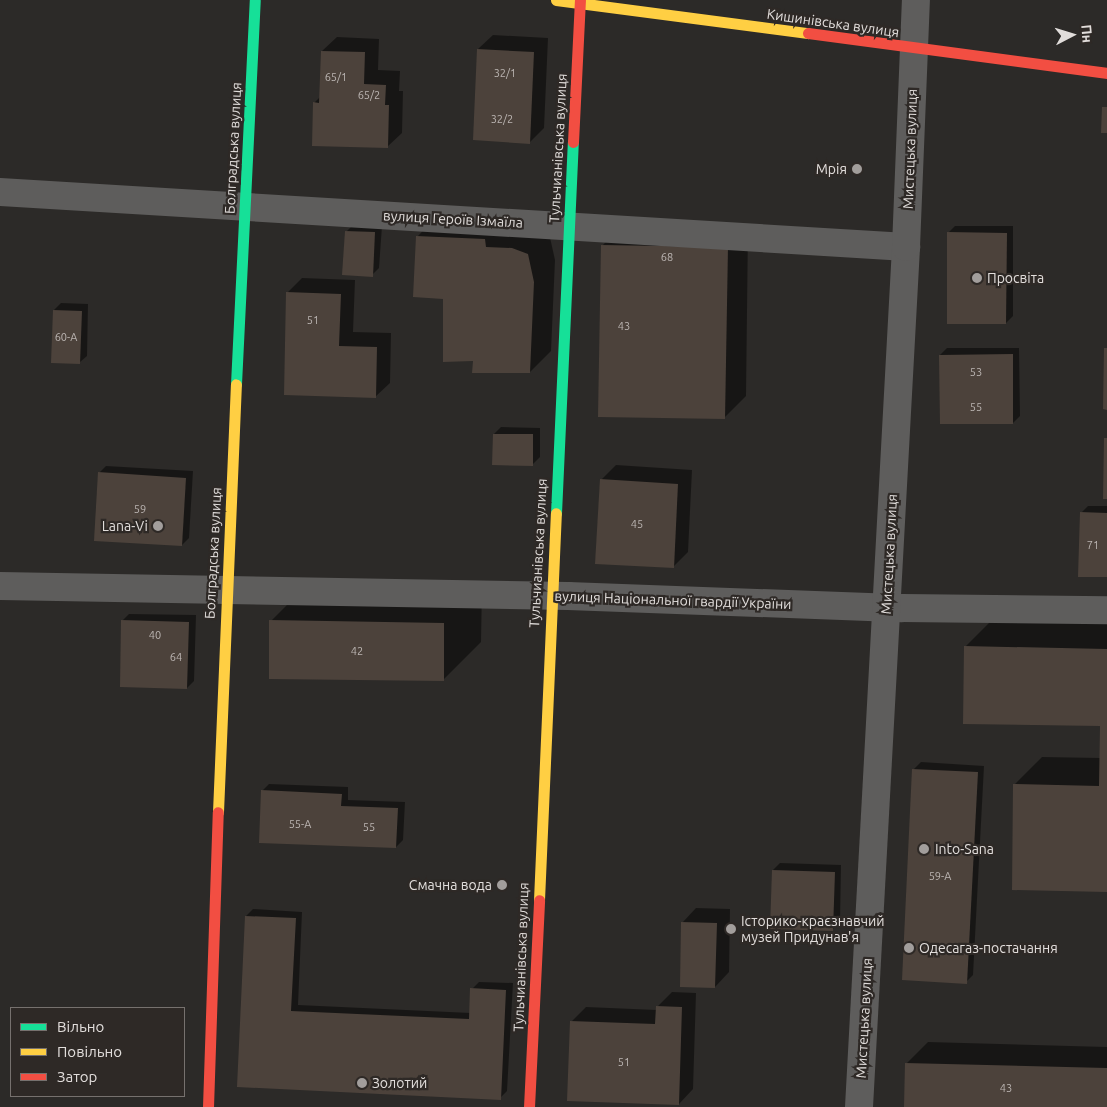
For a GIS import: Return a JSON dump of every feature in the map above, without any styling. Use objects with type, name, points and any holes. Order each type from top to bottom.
[{"type":"main road","name":"Болградська вулиця","points":[[208,1107],[226,591],[255,0]]},
{"type":"main road","name":"Кишинівська вулиця","points":[[556,0],[914,49],[1107,73]]},
{"type":"main road","name":"Тульчианівська вулиця","points":[[529,1107],[551,596],[580,2]]},
{"type":"street","name":"Мистецька вулиця","points":[[859,1107],[906,247],[916,0]]},
{"type":"street","name":"вулиця Героїв Ізмаїла","points":[[0,192],[906,247]]},
{"type":"street","name":"вулиця Національної гвардії України","points":[[0,586],[551,596],[885,608],[1107,610]]},
{"type":"building","points":[[477,49],[534,52],[530,144],[473,140]]},
{"type":"building","points":[[321,51],[365,52],[364,84],[386,85],[385,105],[389,105],[388,148],[312,146],[313,102],[319,103]]},
{"type":"building","points":[[1102,107],[1107,107],[1107,133],[1101,133]]},
{"type":"building","points":[[345,231],[375,232],[373,277],[342,275]]},
{"type":"building","name":"Просвіта","points":[[947,232],[1007,233],[1006,324],[947,324]]},
{"type":"building","points":[[416,236],[485,239],[486,247],[512,248],[528,254],[534,282],[530,373],[472,373],[473,361],[443,362],[443,299],[413,297]]},
{"type":"building","points":[[601,245],[728,247],[725,419],[598,417]]},
{"type":"building","points":[[286,292],[341,294],[339,346],[377,347],[376,398],[284,395]]},
{"type":"building","points":[[53,310],[82,311],[80,364],[51,363]]},
{"type":"building","points":[[1104,348],[1107,348],[1107,410],[1103,409]]},
{"type":"building","points":[[1013,354],[1013,424],[940,424],[939,355]]},
{"type":"building","points":[[493,434],[533,434],[533,466],[492,465]]},
{"type":"building","points":[[1104,438],[1107,438],[1107,499],[1103,499]]},
{"type":"building","points":[[98,472],[186,478],[182,546],[94,541]]},
{"type":"building","points":[[600,479],[678,484],[674,568],[595,564]]},
{"type":"building","points":[[1080,512],[1107,513],[1107,577],[1078,577]]},
{"type":"building","points":[[121,620],[189,622],[187,689],[120,687]]},
{"type":"building","points":[[269,620],[444,623],[444,681],[269,679]]},
{"type":"building","points":[[964,646],[1107,649],[1107,892],[1012,890],[1013,784],[1099,786],[1100,726],[963,724]]},
{"type":"building","points":[[912,769],[978,772],[967,984],[902,980]]},
{"type":"building","points":[[261,790],[342,794],[341,806],[398,808],[396,848],[259,843]]},
{"type":"building","points":[[772,870],[835,872],[833,931],[770,929]]},
{"type":"building","points":[[245,916],[296,918],[291,1011],[469,1019],[470,988],[506,990],[501,1100],[237,1087]]},
{"type":"building","points":[[681,922],[717,923],[715,988],[680,987]]},
{"type":"building","points":[[656,1006],[682,1007],[679,1105],[567,1101],[570,1021],[655,1024]]},
{"type":"building","points":[[905,1063],[1107,1068],[1107,1107],[904,1107]]},
{"type":"traffic: fast","points":[[236,384],[255,0]]},
{"type":"traffic: fast","points":[[556,513],[573,142]]},
{"type":"traffic: slow","points":[[556,0],[808,33]]},
{"type":"traffic: slow","points":[[218,812],[236,384]]},
{"type":"traffic: slow","points":[[539,900],[556,513]]},
{"type":"traffic: jam","points":[[573,142],[580,0]]},
{"type":"traffic: jam","points":[[808,33],[1107,73]]},
{"type":"traffic: jam","points":[[208,1107],[218,812]]},
{"type":"traffic: jam","points":[[529,1107],[539,900]]},
{"type":"place","name":"Мрія","points":[[857,169]]},
{"type":"place","name":"Просвіта","points":[[977,278]]},
{"type":"place","name":"Lana-Vi","points":[[158,526]]},
{"type":"place","name":"Into-Sana","points":[[924,849]]},
{"type":"place","name":"Смачна вода","points":[[502,885]]},
{"type":"place","name":"Історико-краєзнавчий музей Придунав'я","points":[[731,929]]},
{"type":"place","name":"Одесагаз-постачання","points":[[909,948]]},
{"type":"place","name":"Золотий","points":[[362,1083]]}]
